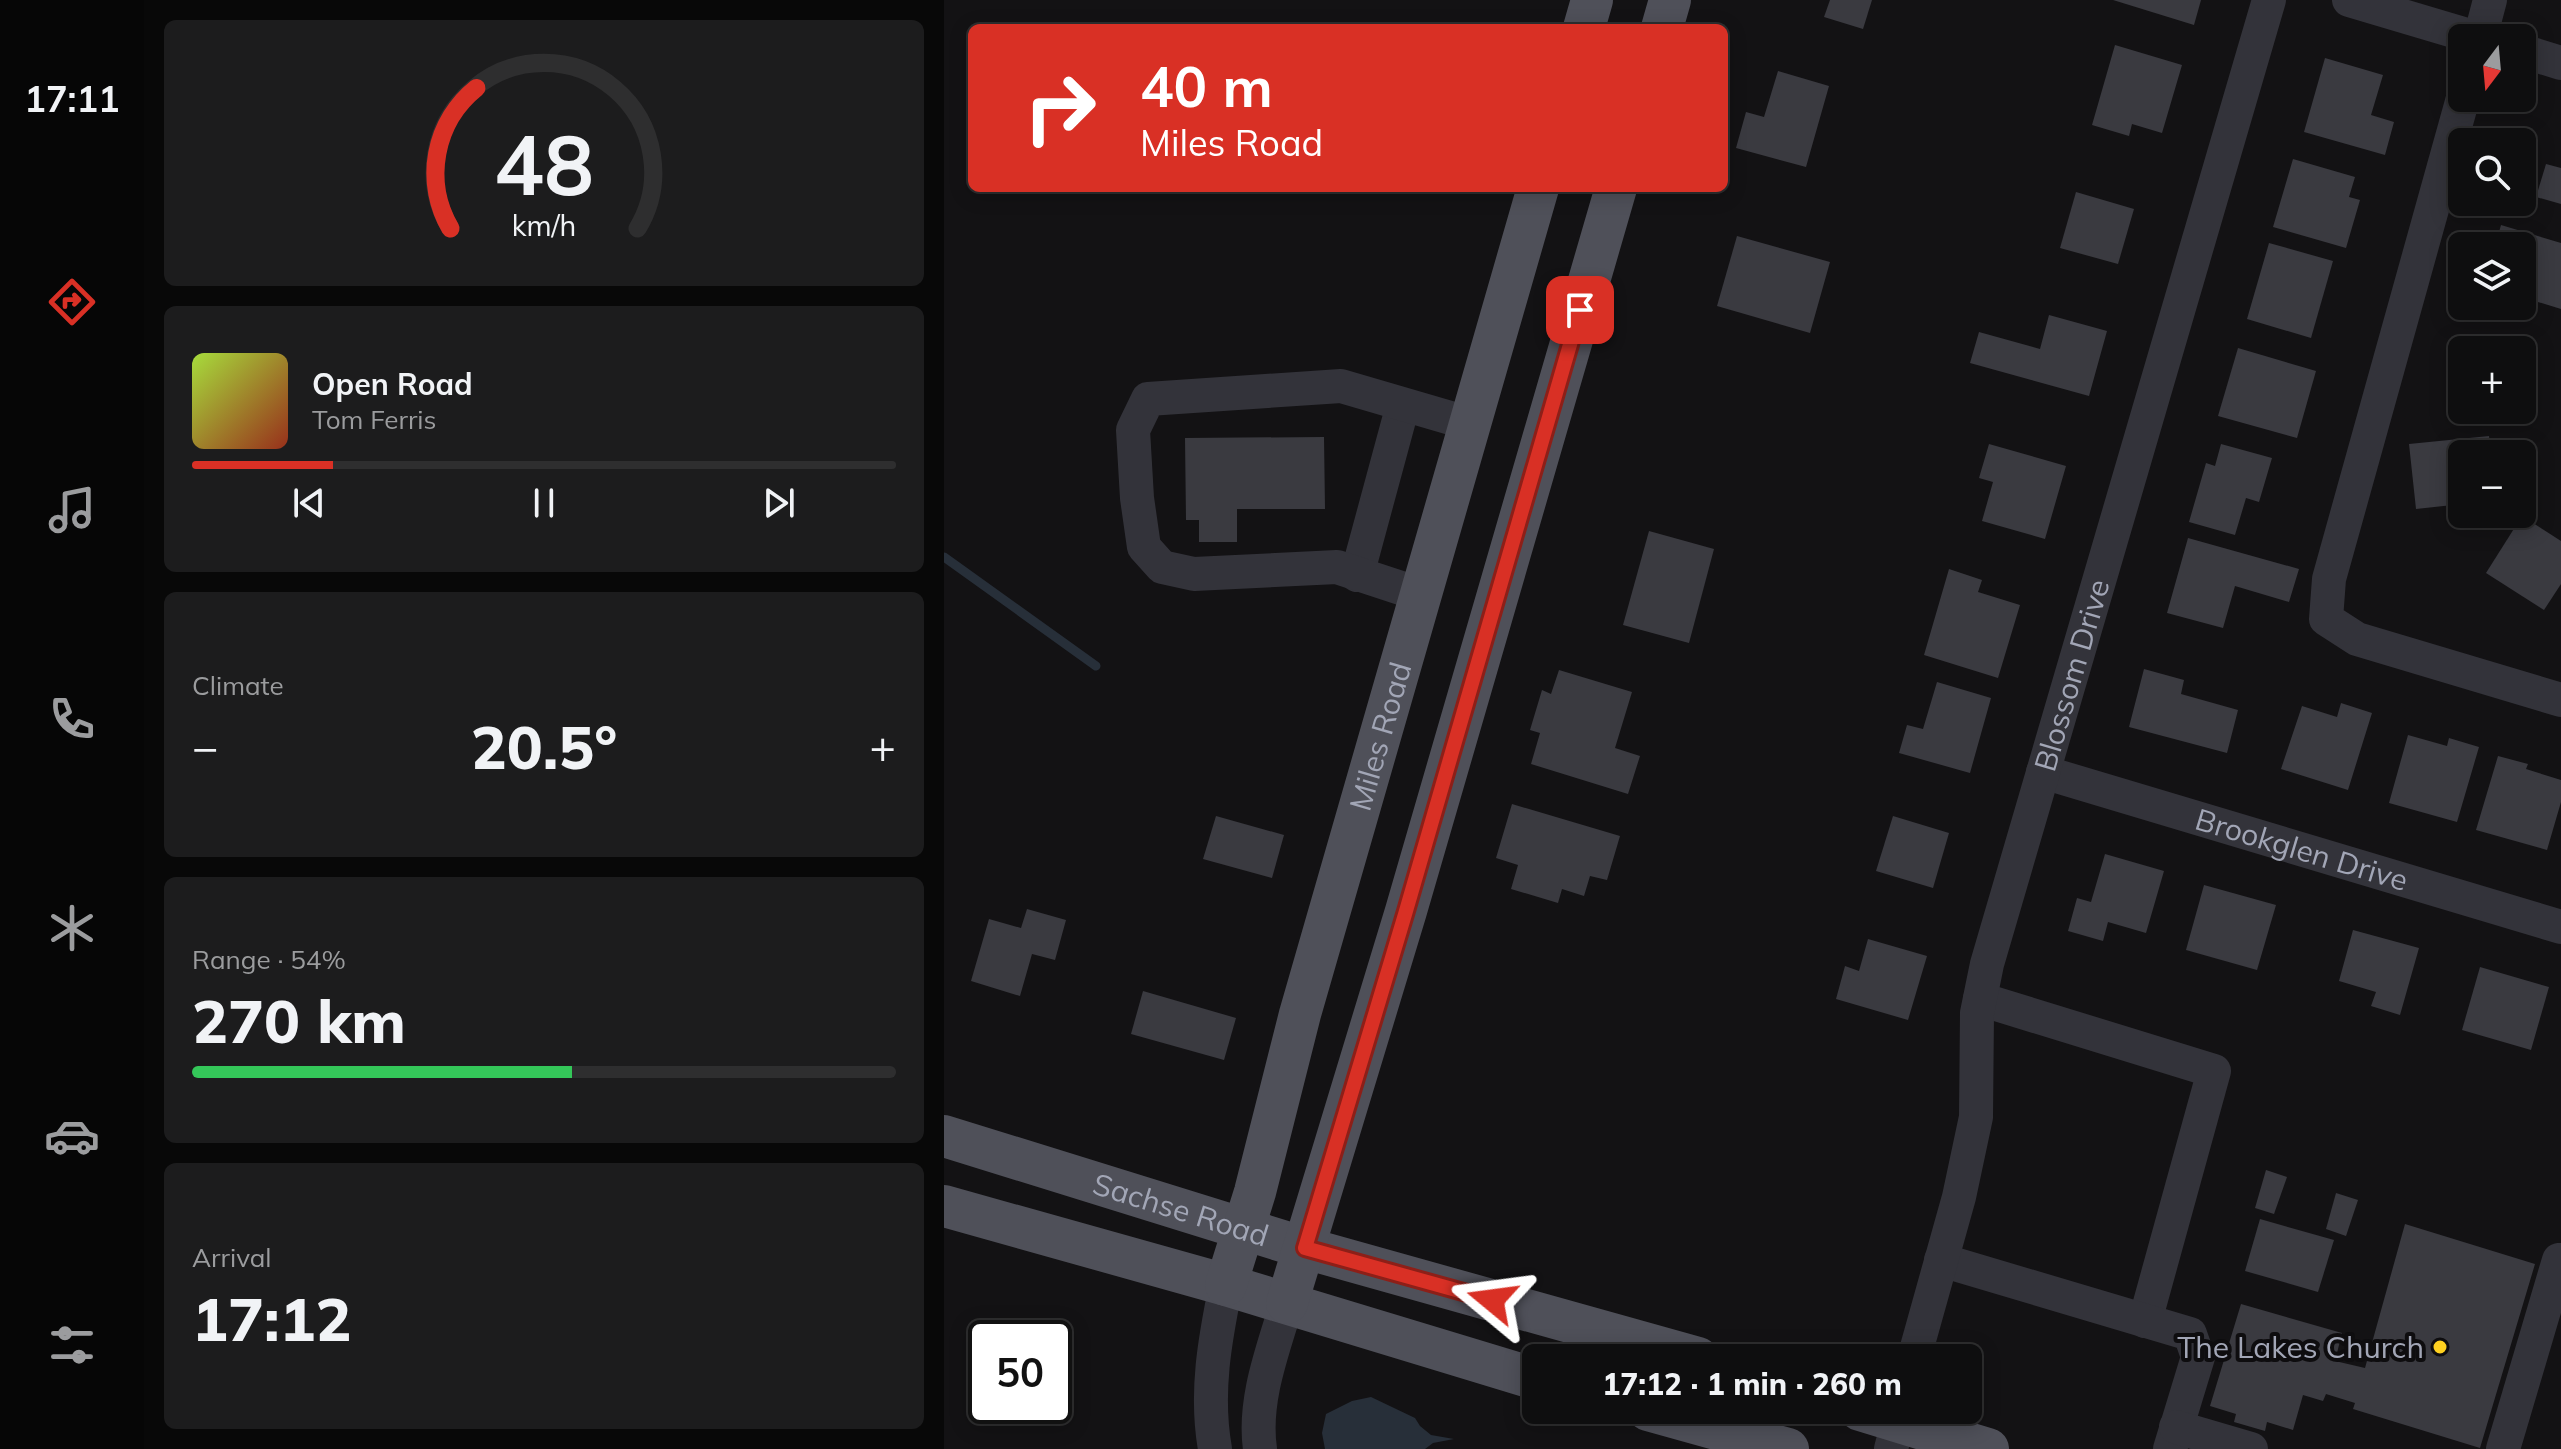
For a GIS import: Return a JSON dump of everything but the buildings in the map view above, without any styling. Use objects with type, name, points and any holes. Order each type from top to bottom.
[{"type":"main road","points":[[1585,24],[1592,0]]},
{"type":"main road","points":[[1663,24],[1670,0]]},
{"type":"main road","name":"Miles Road","points":[[1226,1285],[1244,1229],[1300,1014],[1537,192]]},
{"type":"main road","points":[[1287,1303],[1406,911],[1615,192]]},
{"type":"main road","name":"Sachse Road","points":[[944,1136],[1305,1248],[1648,1344]]},
{"type":"main road","name":"Sachse Road","points":[[944,1206],[1226,1285],[1522,1375]]},
{"type":"main road","points":[[1698,1424],[1788,1449]]},
{"type":"main road","points":[[1891,1424],[1988,1449]]},
{"type":"street","name":"Blossom Drive","points":[[1918,1344],[1959,1197],[1976,1117],[1977,1013],[1980,999],[2043,772],[2269,0]]},
{"type":"street","points":[[2349,0],[2448,29]]},
{"type":"street","points":[[2482,24],[2490,0]]},
{"type":"street","points":[[2536,55],[2561,63]]},
{"type":"street","points":[[2459,112],[2329,579],[2326,619],[2357,639],[2561,700]]},
{"type":"street","points":[[1422,595],[1337,567],[1194,574],[1162,567],[1144,547],[1133,430],[1148,399],[1341,386],[1471,424]]},
{"type":"street","points":[[1357,575],[1403,405]]},
{"type":"street","name":"Brookglen Drive","points":[[2043,772],[2561,927]]},
{"type":"street","points":[[1980,999],[2214,1071],[2145,1321]]},
{"type":"street","points":[[1941,1260],[2190,1334],[2198,1357],[2173,1438],[2251,1449]]},
{"type":"street","points":[[2503,1449],[2559,1260]]},
{"type":"street","points":[[1215,1449],[1209,1411],[1211,1377],[1226,1285]]},
{"type":"street","points":[[1260,1449],[1257,1429],[1262,1388],[1287,1303]]},
{"type":"shaded area","points":[[1371,1397],[1415,1418],[1431,1435],[1454,1439],[1433,1443],[1425,1449],[1325,1449],[1322,1433],[1326,1414],[1352,1401]]},
{"type":"waterway","points":[[944,557],[1096,666]]},
{"type":"place","name":"The Lakes Church","points":[[2440,1347]]},
{"type":"route","points":[[1492,1300],[1305,1248],[1580,310]]}]
